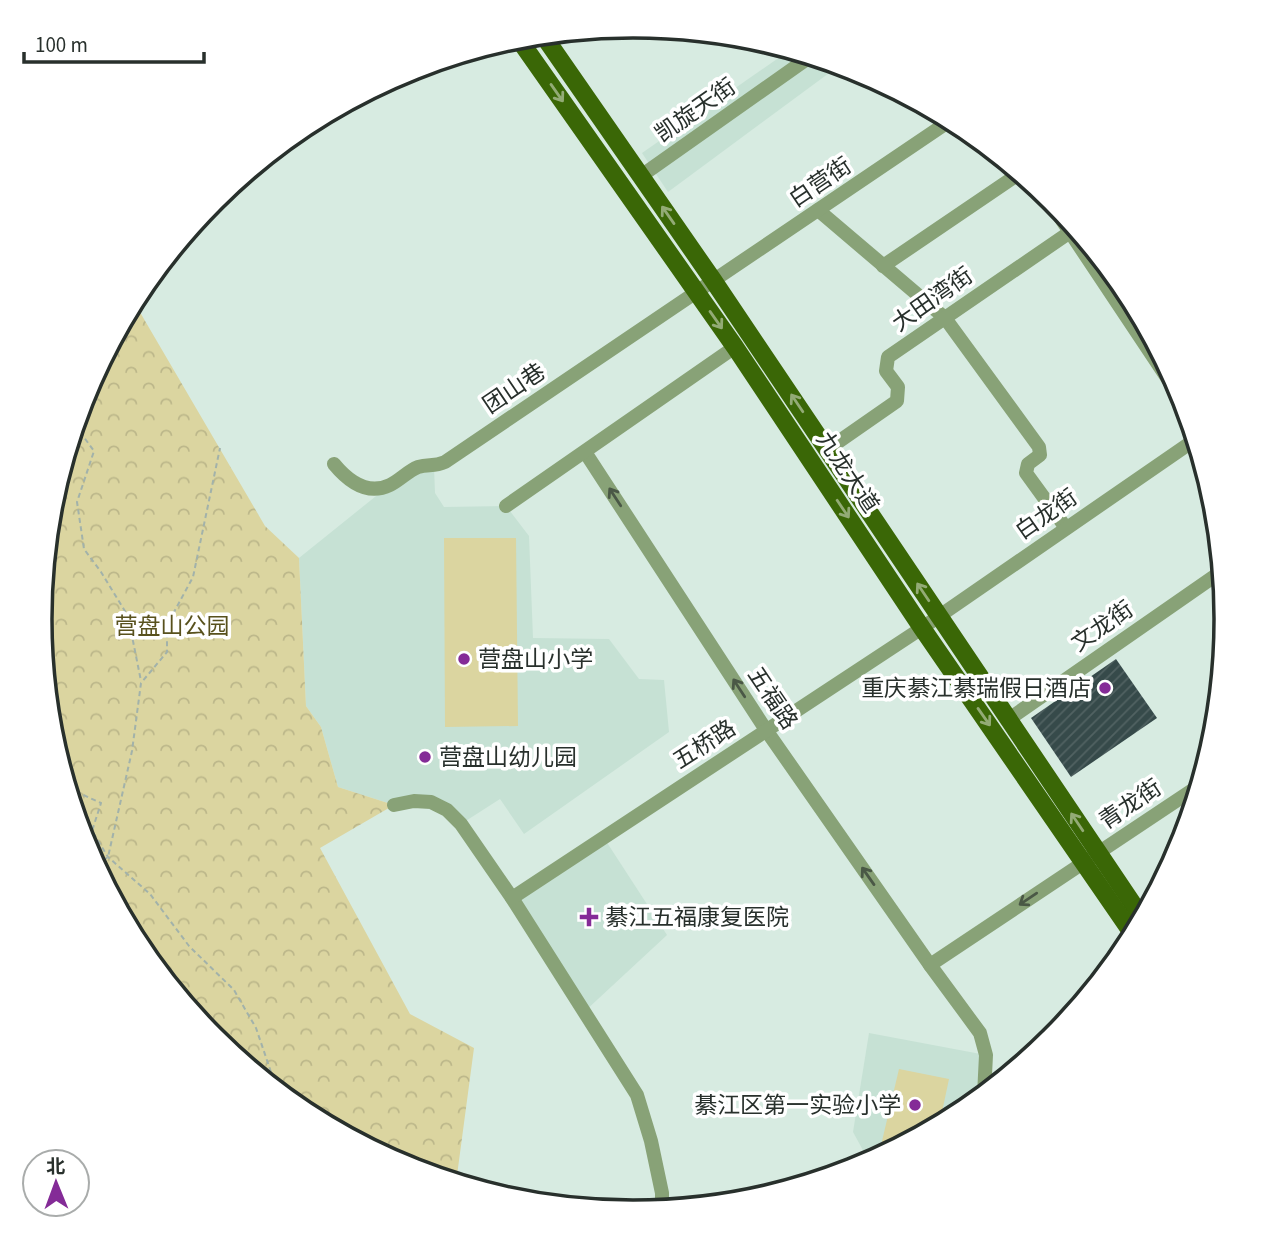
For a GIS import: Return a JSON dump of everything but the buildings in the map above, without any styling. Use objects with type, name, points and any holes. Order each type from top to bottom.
[{"type":"main road","name":"九龙大道","points":[[550,45],[713,280],[1009,719],[1128,925]]},
{"type":"main road","name":"九龙大道","points":[[526,49],[736,347],[922,628],[1091,857],[1136,911]]},
{"type":"street","name":"凯旋天街","points":[[641,176],[801,63]]},
{"type":"street","name":"白营街","points":[[713,280],[941,127]]},
{"type":"street","points":[[883,266],[1012,179]]},
{"type":"street","points":[[818,211],[945,318],[1039,447],[1040,455],[1028,464],[1026,473],[1066,528]]},
{"type":"street","name":"大田湾街","points":[[828,449],[897,401],[898,387],[886,371],[888,357],[1067,233]]},
{"type":"street","name":"团山巷","points":[[334,464],[345,478],[355,485],[370,488],[391,484],[417,468],[434,467],[713,280]]},
{"type":"street","points":[[506,506],[736,347]]},
{"type":"street","name":"白龙街","points":[[922,628],[1188,445]]},
{"type":"street","name":"五福路","points":[[585,452],[766,730],[980,1033],[986,1055],[985,1082]]},
{"type":"street","name":"文龙街","points":[[1009,719],[1213,578]]},
{"type":"street","name":"五桥路","points":[[512,898],[922,628]]},
{"type":"street","name":"青龙街","points":[[1091,857],[1188,793]]},
{"type":"street","points":[[394,805],[414,801],[431,802],[447,810],[461,824],[512,898],[637,1095],[651,1141],[662,1199]]},
{"type":"street","points":[[930,965],[1091,857]]},
{"type":"path","points":[[82,435],[94,452],[77,502],[84,549],[128,616],[141,683],[132,751],[108,857],[105,859]]},
{"type":"path","points":[[141,683],[167,652],[167,625],[193,577],[220,448]]},
{"type":"path","points":[[79,793],[101,803],[92,830]]},
{"type":"path","points":[[94,834],[108,857],[150,894],[189,946],[234,990],[256,1028],[271,1073]]},
{"type":"shaded area","points":[[780,57],[830,73],[668,192],[642,153]]},
{"type":"shaded area","name":"营盘山小学","points":[[434,467],[435,493],[444,507],[506,506],[529,536],[533,638],[609,639],[639,679],[664,680],[669,732],[524,834],[500,799],[461,824],[447,810],[394,805],[338,787],[321,727],[306,706],[299,558],[391,484]]},
{"type":"shaded area","name":"綦江五福康复医院","points":[[604,838],[667,935],[584,1012],[512,898]]},
{"type":"shaded area","name":"綦江区第一实验小学","points":[[869,1033],[986,1055],[983,1083],[924,1123],[864,1152],[853,1132]]},
{"type":"green space","name":"营盘山公园","points":[[140,313],[265,526],[299,558],[306,706],[321,727],[338,787],[394,805],[320,848],[410,1014],[474,1048],[457,1173],[411,1156],[343,1123],[311,1103],[250,1056],[197,1003],[173,973],[150,942],[112,876],[83,806],[72,770],[57,695],[52,620],[57,544],[72,469],[97,397],[112,363]]},
{"type":"green space","points":[[444,538],[516,538],[518,726],[445,727]]},
{"type":"green space","points":[[899,1069],[949,1079],[942,1112],[881,1145]]},
{"type":"place","name":"营盘山小学","points":[[464,659]]},
{"type":"place","name":"重庆綦江綦瑞假日酒店","points":[[1105,688]]},
{"type":"place","name":"营盘山幼儿园","points":[[425,757]]},
{"type":"place","name":"綦江五福康复医院","points":[[589,917]]},
{"type":"place","name":"綦江区第一实验小学","points":[[915,1105]]}]
